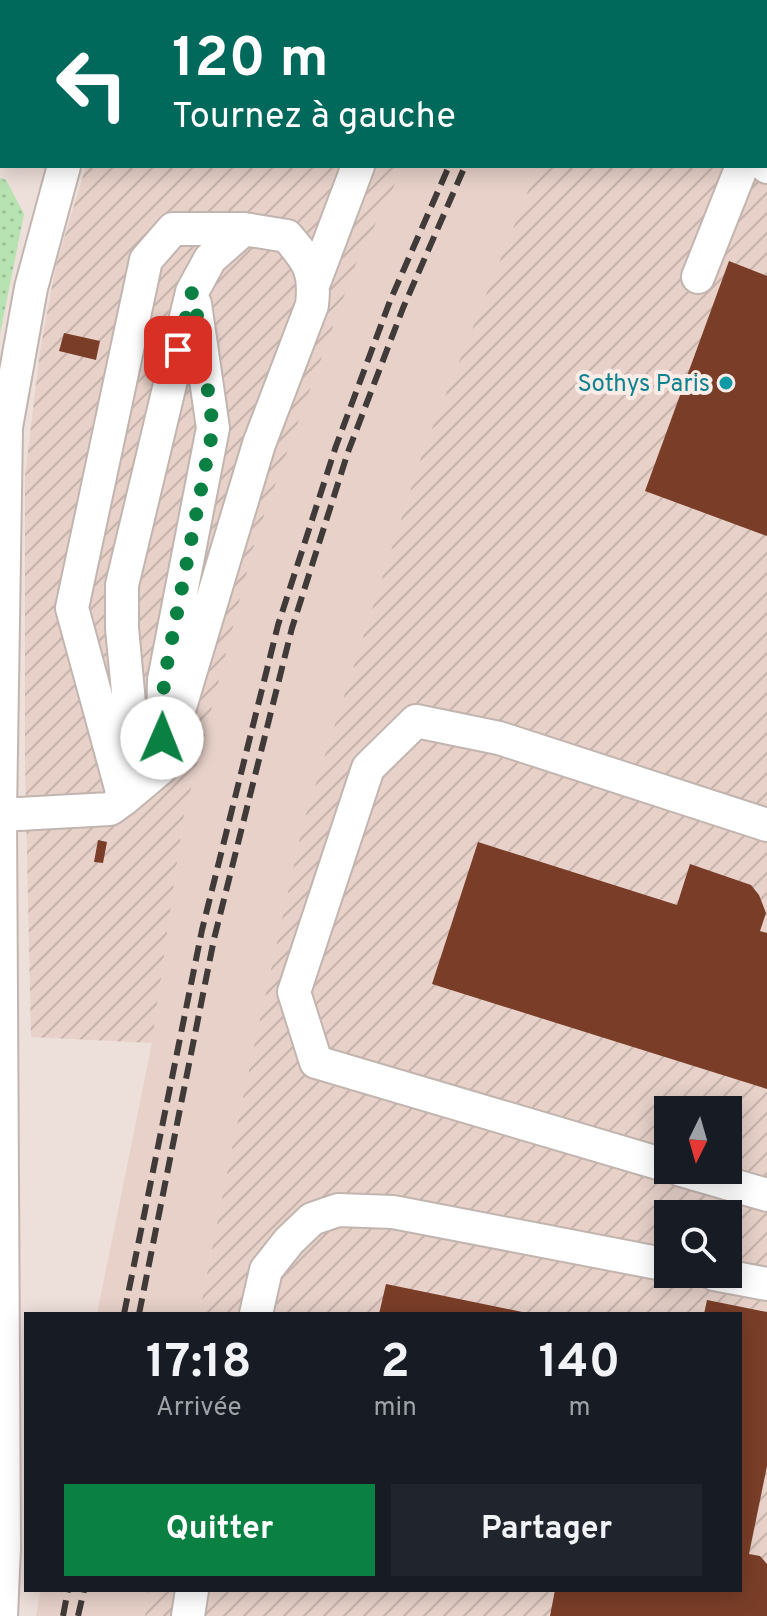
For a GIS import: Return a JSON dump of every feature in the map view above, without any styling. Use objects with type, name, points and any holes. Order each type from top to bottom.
[{"type":"street","points":[[1,1616],[4,1532],[0,815],[6,427],[31,288],[63,168]]},
{"type":"street","points":[[0,815],[110,809],[124,799],[148,762],[259,444],[312,305],[315,280],[357,168]]},
{"type":"street","points":[[698,277],[741,168]]},
{"type":"street","points":[[124,799],[72,608],[146,260],[173,229],[244,229],[287,236],[307,260],[315,280]]},
{"type":"street","points":[[148,762],[122,628],[122,585],[192,292],[210,259],[244,229]]},
{"type":"street","points":[[148,762],[213,428],[192,292]]},
{"type":"street","points":[[654,1162],[316,1062],[294,992],[368,768],[416,721],[499,738],[767,825]]},
{"type":"street","points":[[729,1184],[767,1195]]},
{"type":"street","points":[[256,1312],[266,1270],[289,1241],[312,1219],[338,1210],[393,1212],[654,1262]]},
{"type":"street","points":[[742,1279],[767,1284]]},
{"type":"street","points":[[188,1616],[192,1592]]},
{"type":"shaded area","points":[[85,168],[403,168],[356,264],[256,538],[183,820],[152,1043],[31,1037],[25,763],[25,476],[40,351],[56,265]]},
{"type":"shaded area","points":[[403,168],[537,168],[424,448],[303,823],[199,1312],[97,1312],[152,1043],[183,820],[256,538],[356,264]]},
{"type":"shaded area","points":[[537,168],[767,168],[767,1616],[145,1616],[148,1592],[742,1592],[742,1312],[199,1312],[303,823],[424,448]]},
{"type":"shaded area","points":[[41,1592],[148,1592],[145,1616],[36,1616]]},
{"type":"green space","points":[[0,178],[6,180],[24,214],[0,334]]},
{"type":"building","name":"Sothys Paris","points":[[729,261],[767,276],[767,536],[645,491]]},
{"type":"building","points":[[64,333],[100,341],[96,360],[59,351]]},
{"type":"building","points":[[98,840],[107,842],[103,863],[94,862]]},
{"type":"building","points":[[478,842],[677,905],[690,864],[751,885],[766,913],[760,931],[767,933],[767,1089],[432,984]]},
{"type":"building","points":[[386,1284],[522,1312],[379,1312]]},
{"type":"building","points":[[707,1300],[767,1312],[767,1466],[749,1554],[760,1556],[767,1564],[767,1616],[550,1616],[555,1592],[742,1592],[742,1312],[704,1312]]},
{"type":"railway","points":[[124,1312],[202,930],[278,625],[336,446],[390,301],[448,168]]},
{"type":"railway","points":[[139,1312],[214,939],[292,628],[348,452],[403,308],[464,168]]},
{"type":"railway","points":[[63,1616],[68,1592]]},
{"type":"railway","points":[[78,1616],[84,1592]]},
{"type":"place","name":"Sothys Paris","points":[[726,383]]},
{"type":"route","points":[[162,738],[164,680],[213,428],[192,292],[178,350]]}]
